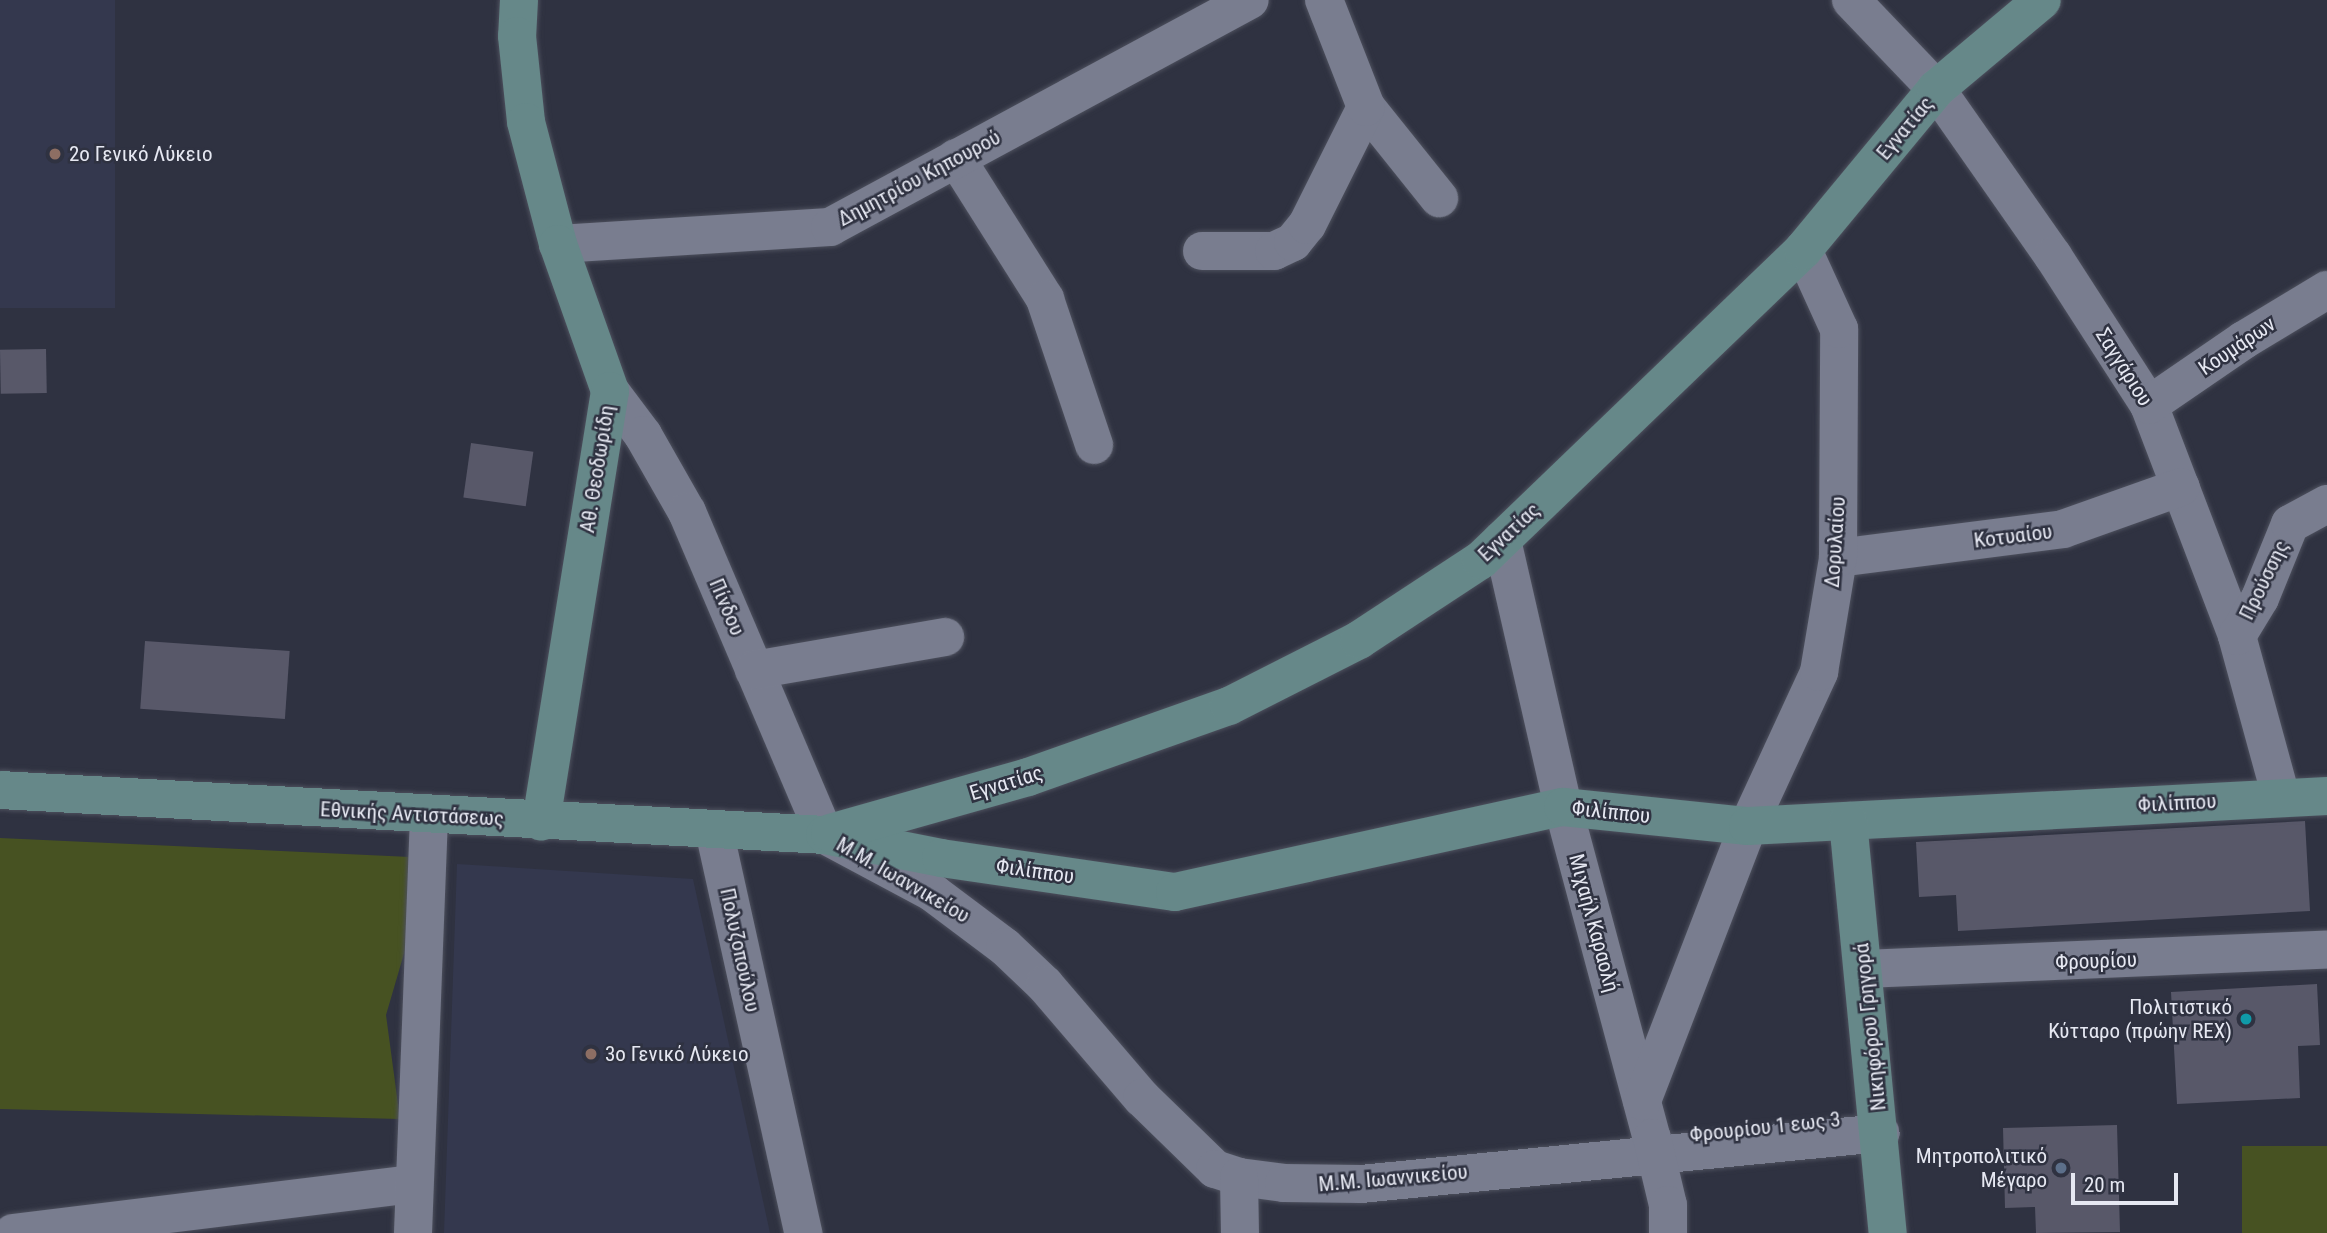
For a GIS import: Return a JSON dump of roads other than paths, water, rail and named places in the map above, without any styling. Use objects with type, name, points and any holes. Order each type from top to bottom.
[{"type":"street","name":"Αθ. Θεοδωρίδη","points":[[519,0],[517,36],[526,122],[558,244],[610,391],[541,821]]},
{"type":"street","name":"Δημητρίου Κηπουρού","points":[[558,244],[830,227],[1249,0]]},
{"type":"street","points":[[1324,0],[1366,107],[1439,198]]},
{"type":"street","name":"Σαγγάριου","points":[[1851,0],[1937,89],[2053,256],[2149,405],[2236,636],[2281,797]]},
{"type":"street","name":"Εγνατίας","points":[[825,835],[1028,777],[1229,706],[1359,640],[1481,560],[1803,250],[1937,89],[2042,0]]},
{"type":"street","points":[[1202,251],[1274,251],[1293,242],[1307,225],[1366,107]]},
{"type":"street","points":[[956,158],[1045,299],[1094,445]]},
{"type":"street","name":"Δορυλαίου","points":[[1748,826],[1819,672],[1838,558],[1839,329],[1803,250]]},
{"type":"street","name":"Κουμάρων","points":[[2149,405],[2244,340],[2327,290]]},
{"type":"street","name":"Πίνδου","points":[[610,391],[643,435],[687,512],[825,835]]},
{"type":"street","name":"Κοτυαίου","points":[[1838,558],[2063,529],[2181,487]]},
{"type":"street","name":"Προύσσης","points":[[2236,636],[2260,598],[2290,524],[2327,503]]},
{"type":"street","name":"Μιχαήλ Καραολή","points":[[1502,540],[1563,807],[1668,1205],[1668,1233]]},
{"type":"street","points":[[754,670],[945,637]]},
{"type":"street","name":"Εθνικής Αντιστάσεως","points":[[0,790],[825,835]]},
{"type":"street","name":"Φιλίππου","points":[[825,835],[941,858],[1175,892],[1563,807],[1748,826],[2327,796]]},
{"type":"street","points":[[413,1233],[429,814]]},
{"type":"street","name":"Νικηφόρου Γρηγορά","points":[[1848,821],[1865,969],[1888,1233]]},
{"type":"street","points":[[1642,1101],[1748,826]]},
{"type":"street","name":"Πολυζοπούλου","points":[[714,830],[803,1233]]},
{"type":"street","name":"Μ.Μ. Ιωαννικείου","points":[[825,835],[972,919],[1045,985],[1185,1142],[1208,1164],[1239,1177],[1307,1185],[1361,1184],[1653,1145]]},
{"type":"street","name":"Φρουρίου","points":[[1865,969],[2327,950]]},
{"type":"street","name":"Φρουρίου 1 εως 3","points":[[1653,1145],[1880,1124]]},
{"type":"street","points":[[1239,1177],[1240,1233]]},
{"type":"street","points":[[13,1233],[413,1184]]},
{"type":"place","name":"2ο Γενικό Λύκειο","points":[[55,154]]},
{"type":"place","name":"Πολιτιστικό Κύτταρο (πρώην REX)","points":[[2246,1019]]},
{"type":"place","name":"3ο Γενικό Λύκειο","points":[[591,1054]]},
{"type":"place","name":"Μητροπολιτικό Μέγαρο","points":[[2061,1168]]}]
